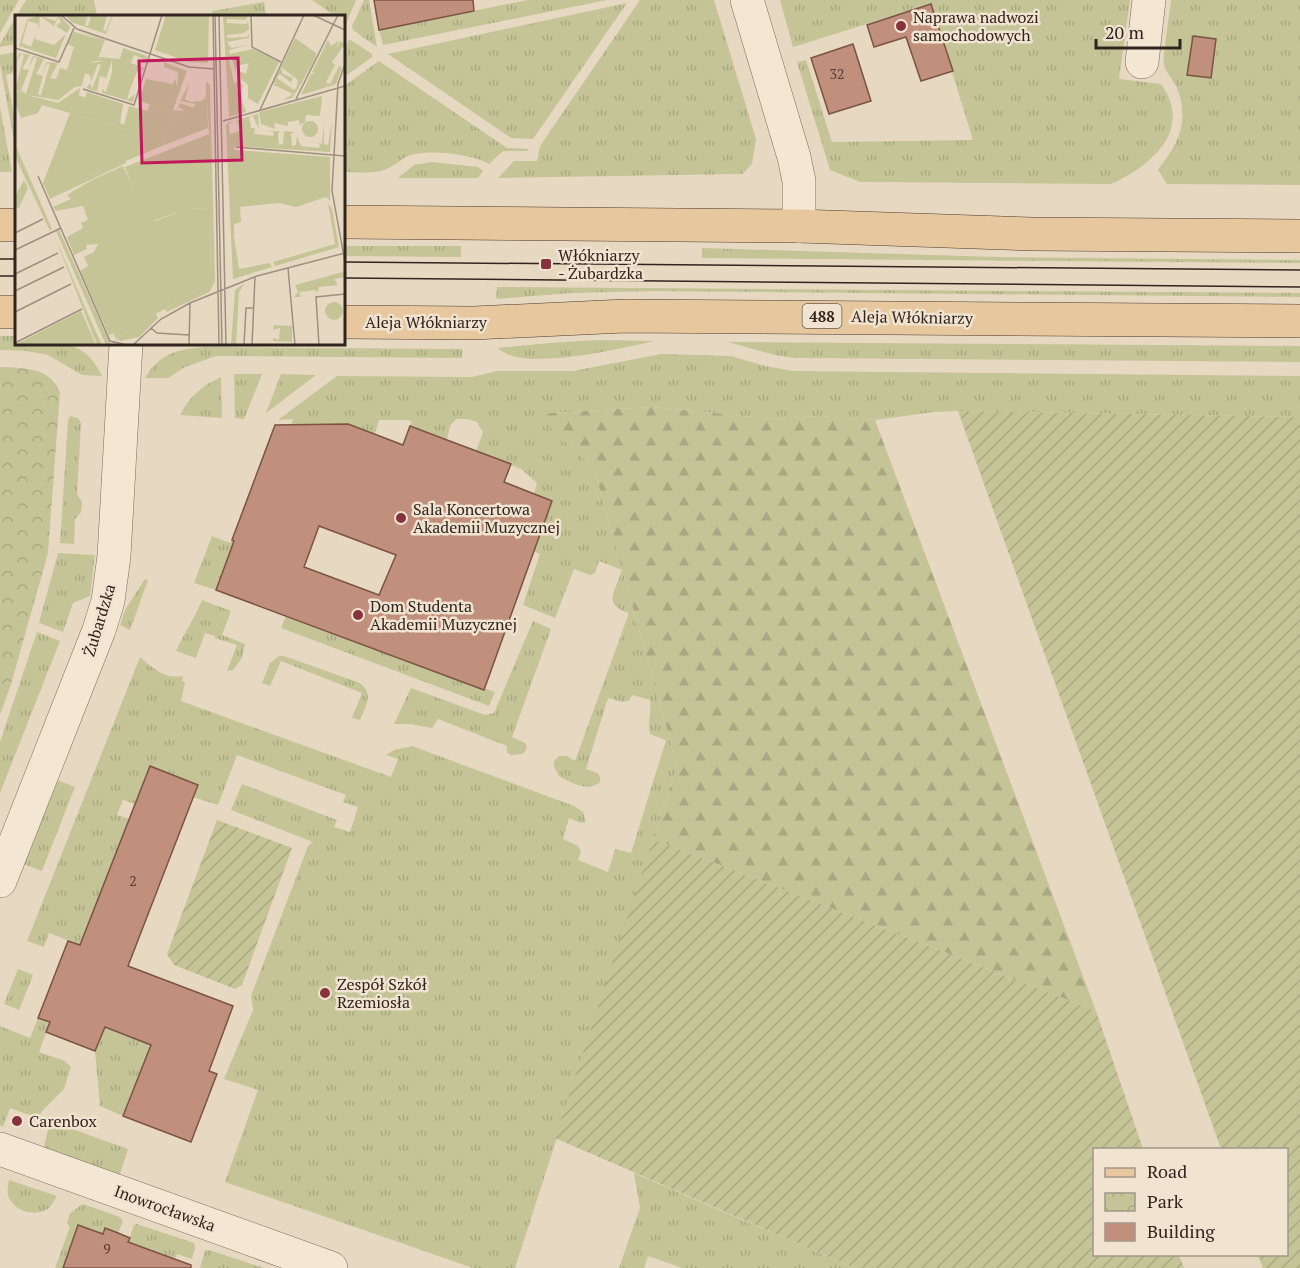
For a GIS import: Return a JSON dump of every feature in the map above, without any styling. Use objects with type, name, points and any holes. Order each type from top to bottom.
[{"type":"main road","points":[[345,222],[799,226],[1032,234],[1300,236]]},
{"type":"main road","name":"Aleja Włókniarzy","points":[[345,322],[474,323],[625,316],[1300,321]]},
{"type":"street","points":[[747,0],[794,157],[799,181],[799,226]]},
{"type":"street","points":[[1142,62],[1149,0]]},
{"type":"street","name":"Żubardzka","points":[[0,881],[99,630],[108,601],[114,556],[126,345]]},
{"type":"street","name":"Inowrocławska","points":[[0,1149],[331,1268]]},
{"type":"green space","points":[[0,0],[19,0],[0,33]]},
{"type":"green space","points":[[26,0],[94,0],[97,15],[18,15]]},
{"type":"green space","points":[[312,0],[356,0],[346,24],[345,15],[334,15]]},
{"type":"green space","points":[[364,0],[369,0],[377,47],[352,27]]},
{"type":"green space","points":[[528,0],[607,0],[383,45],[379,30]]},
{"type":"green space","points":[[640,0],[714,0],[756,139],[752,164],[742,174],[498,178],[514,161],[537,161],[540,146]]},
{"type":"green space","points":[[780,0],[1130,0],[1119,79],[1161,84],[1170,101],[1173,116],[1170,131],[1153,157],[1111,184],[860,182],[830,170],[797,62],[806,60],[832,142],[973,140],[931,4],[793,47]]},
{"type":"green space","points":[[1171,0],[1300,0],[1300,185],[1167,184],[1158,170],[1177,139],[1182,119],[1180,97],[1164,65]],"holes":[[[1193,36],[1216,39],[1211,78],[1188,75]]]},
{"type":"green space","points":[[264,2],[266,15],[213,15],[212,11]]},
{"type":"green space","points":[[627,3],[533,139],[511,138],[388,54]]},
{"type":"green space","points":[[15,19],[15,44],[0,47]]},
{"type":"green space","points":[[349,39],[372,54],[372,57],[345,76],[345,49]]},
{"type":"green space","points":[[15,52],[15,72],[6,75],[15,120],[15,146],[0,64],[0,55]]},
{"type":"green space","points":[[379,61],[507,148],[528,149],[528,151],[503,151],[489,164],[462,155],[418,153],[381,171],[345,172],[345,85]]},
{"type":"green space","points":[[0,107],[12,172],[0,172]]},
{"type":"green space","points":[[432,162],[478,167],[483,171],[478,178],[398,178],[414,165]]},
{"type":"green space","points":[[345,246],[461,246],[461,257],[345,256]]},
{"type":"green space","points":[[702,248],[997,257],[1300,260],[1300,263],[702,258]]},
{"type":"green space","points":[[497,287],[1300,293],[1300,297],[655,291],[571,293],[496,299]]},
{"type":"green space","points":[[0,336],[15,336],[15,345],[66,345],[86,354],[102,376],[82,375],[48,355],[27,351],[0,350]]},
{"type":"green space","points":[[599,340],[654,341],[597,353],[549,359],[510,355],[498,348],[549,343]]},
{"type":"green space","points":[[728,342],[1300,346],[1300,362],[795,358]]},
{"type":"green space","points":[[204,347],[462,349],[462,358],[216,356],[185,367],[168,378],[145,378],[156,363],[170,354]]},
{"type":"green space","name":"Zespół Szkół Rzemiosła","points":[[661,354],[731,356],[793,371],[1300,376],[1300,417],[958,411],[875,420],[817,416],[773,419],[652,407],[537,414],[594,469],[677,765],[515,1268],[473,1268],[225,1182],[258,1090],[224,1079],[253,1010],[251,996],[308,846],[313,842],[231,810],[242,784],[337,820],[334,827],[350,832],[358,807],[343,802],[346,795],[237,755],[218,805],[193,797],[198,784],[150,766],[135,804],[123,800],[117,815],[129,819],[80,945],[49,933],[44,947],[27,941],[140,657],[165,674],[183,676],[182,681],[185,682],[181,701],[391,777],[398,759],[386,755],[394,750],[412,746],[574,806],[583,812],[586,822],[581,823],[569,818],[563,839],[578,846],[581,852],[578,860],[608,872],[615,849],[631,853],[666,740],[650,734],[650,700],[632,695],[629,701],[622,702],[608,698],[586,769],[597,773],[600,782],[585,787],[568,781],[559,776],[554,767],[554,761],[559,756],[567,756],[575,761],[629,613],[621,610],[613,602],[614,591],[622,570],[599,561],[595,573],[590,575],[574,569],[555,618],[523,605],[540,554],[533,551],[552,501],[534,494],[537,483],[521,469],[476,451],[483,432],[477,422],[456,419],[450,426],[447,439],[410,426],[412,422],[408,420],[379,420],[375,434],[348,424],[291,425],[293,419],[278,420],[337,376],[472,377],[497,371],[573,371]]},
{"type":"green space","points":[[0,367],[35,370],[43,373],[50,378],[60,392],[48,553],[0,715]]},
{"type":"green space","points":[[234,374],[262,374],[244,419],[235,418]]},
{"type":"green space","points":[[281,374],[316,375],[266,413]]},
{"type":"green space","points":[[221,377],[222,418],[180,415],[197,392]]},
{"type":"green space","points":[[652,407],[773,419],[817,416],[875,420],[1096,1011],[653,839],[677,765],[594,469],[536,414]]},
{"type":"green space","points":[[958,411],[1300,417],[1300,1268],[1263,1268],[1258,1256],[1288,1256],[1288,1148],[1221,1148]]},
{"type":"green space","points":[[70,416],[78,418],[81,423],[77,494],[82,502],[81,512],[75,519],[74,544],[60,543]]},
{"type":"green space","points":[[212,536],[230,543],[234,541],[216,590],[194,583]]},
{"type":"green space","points":[[58,553],[95,555],[90,596],[73,603],[63,632],[39,623]]},
{"type":"green space","points":[[145,579],[148,580],[130,630],[120,625],[125,610]]},
{"type":"green space","points":[[202,600],[231,611],[222,635],[245,644],[242,658],[233,670],[227,671],[237,645],[215,638],[215,636],[205,633],[196,658],[176,651]]},
{"type":"green space","points":[[286,616],[495,692],[489,706],[281,628]]},
{"type":"green space","points":[[533,621],[551,629],[512,737],[525,743],[527,748],[523,754],[507,753],[507,746],[438,719],[432,728],[394,724],[411,688],[485,715],[494,713]]},
{"type":"green space","points":[[37,632],[60,641],[0,793],[0,742]]},
{"type":"green space","points":[[279,656],[360,683],[367,691],[368,700],[360,720],[352,718],[362,693],[281,661],[270,686],[262,683],[270,663]]},
{"type":"green space","points":[[60,781],[75,787],[42,871],[26,865],[23,861],[55,782]]},
{"type":"green space","points":[[217,820],[292,848],[242,985],[235,989],[174,965],[167,954]]},
{"type":"green space","points":[[653,839],[1096,1011],[1143,1148],[1093,1148],[1093,1256],[1179,1256],[1184,1268],[854,1268],[555,1138]]},
{"type":"green space","points":[[18,969],[33,975],[19,1010],[4,1004]]},
{"type":"green space","points":[[38,1018],[50,1022],[39,1052],[65,1061],[71,1067],[64,1089],[38,1118],[10,1108],[3,1127],[0,1125],[0,1026],[30,1038]]},
{"type":"green space","points":[[105,1027],[151,1045],[123,1116],[100,1106],[95,1051]]},
{"type":"green space","points":[[50,1121],[128,1149],[119,1177],[44,1147]]},
{"type":"green space","points":[[634,1173],[854,1268],[682,1268],[648,1256],[644,1268],[619,1268],[640,1208]]},
{"type":"green space","points":[[9,1180],[57,1196],[50,1207],[44,1211],[31,1212],[19,1209],[10,1201]]},
{"type":"green space","points":[[83,1204],[120,1217],[123,1221],[118,1233],[105,1229],[103,1234],[78,1225],[63,1268],[55,1268],[70,1227],[67,1223],[70,1213]]},
{"type":"green space","points":[[137,1224],[194,1243],[192,1259],[177,1254],[175,1259],[128,1242],[134,1225]]},
{"type":"green space","points":[[209,1250],[264,1268],[200,1268],[205,1251]]},
{"type":"building","points":[[374,0],[473,0],[474,11],[379,30]]},
{"type":"building","points":[[931,4],[953,71],[921,81],[906,37],[874,47],[867,25]]},
{"type":"building","points":[[1193,36],[1216,39],[1211,78],[1187,75]]},
{"type":"building","points":[[853,44],[871,101],[829,114],[811,58]]},
{"type":"building","name":"Sala Koncertowa Akademii Muzycznej","points":[[348,424],[403,445],[410,426],[511,464],[504,482],[552,501],[484,690],[216,590],[275,425]],"holes":[[[319,526],[396,555],[379,595],[304,567]]]},
{"type":"building","points":[[150,766],[198,785],[128,966],[233,1006],[209,1071],[217,1074],[191,1142],[123,1116],[151,1045],[105,1027],[95,1051],[46,1032],[50,1022],[38,1018],[68,941],[80,945]]},
{"type":"building","points":[[78,1225],[103,1234],[105,1228],[130,1238],[128,1242],[191,1265],[191,1268],[63,1268]]},
{"type":"tram line","points":[[0,259],[15,259]]},
{"type":"tram line","points":[[345,262],[1300,270]]},
{"type":"tram line","points":[[0,276],[15,276]]},
{"type":"tram line","points":[[345,278],[1300,287]]},
{"type":"place","name":"Naprawa nadwozi samochodowych","points":[[901,26]]},
{"type":"place","name":"Włókniarzy - Żubardzka","points":[[546,264]]},
{"type":"place","name":"Sala Koncertowa Akademii Muzycznej","points":[[401,518]]},
{"type":"place","name":"Dom Studenta Akademii Muzycznej","points":[[358,615]]},
{"type":"place","name":"Zespół Szkół Rzemiosła","points":[[325,993]]},
{"type":"place","name":"Carenbox","points":[[17,1121]]}]
